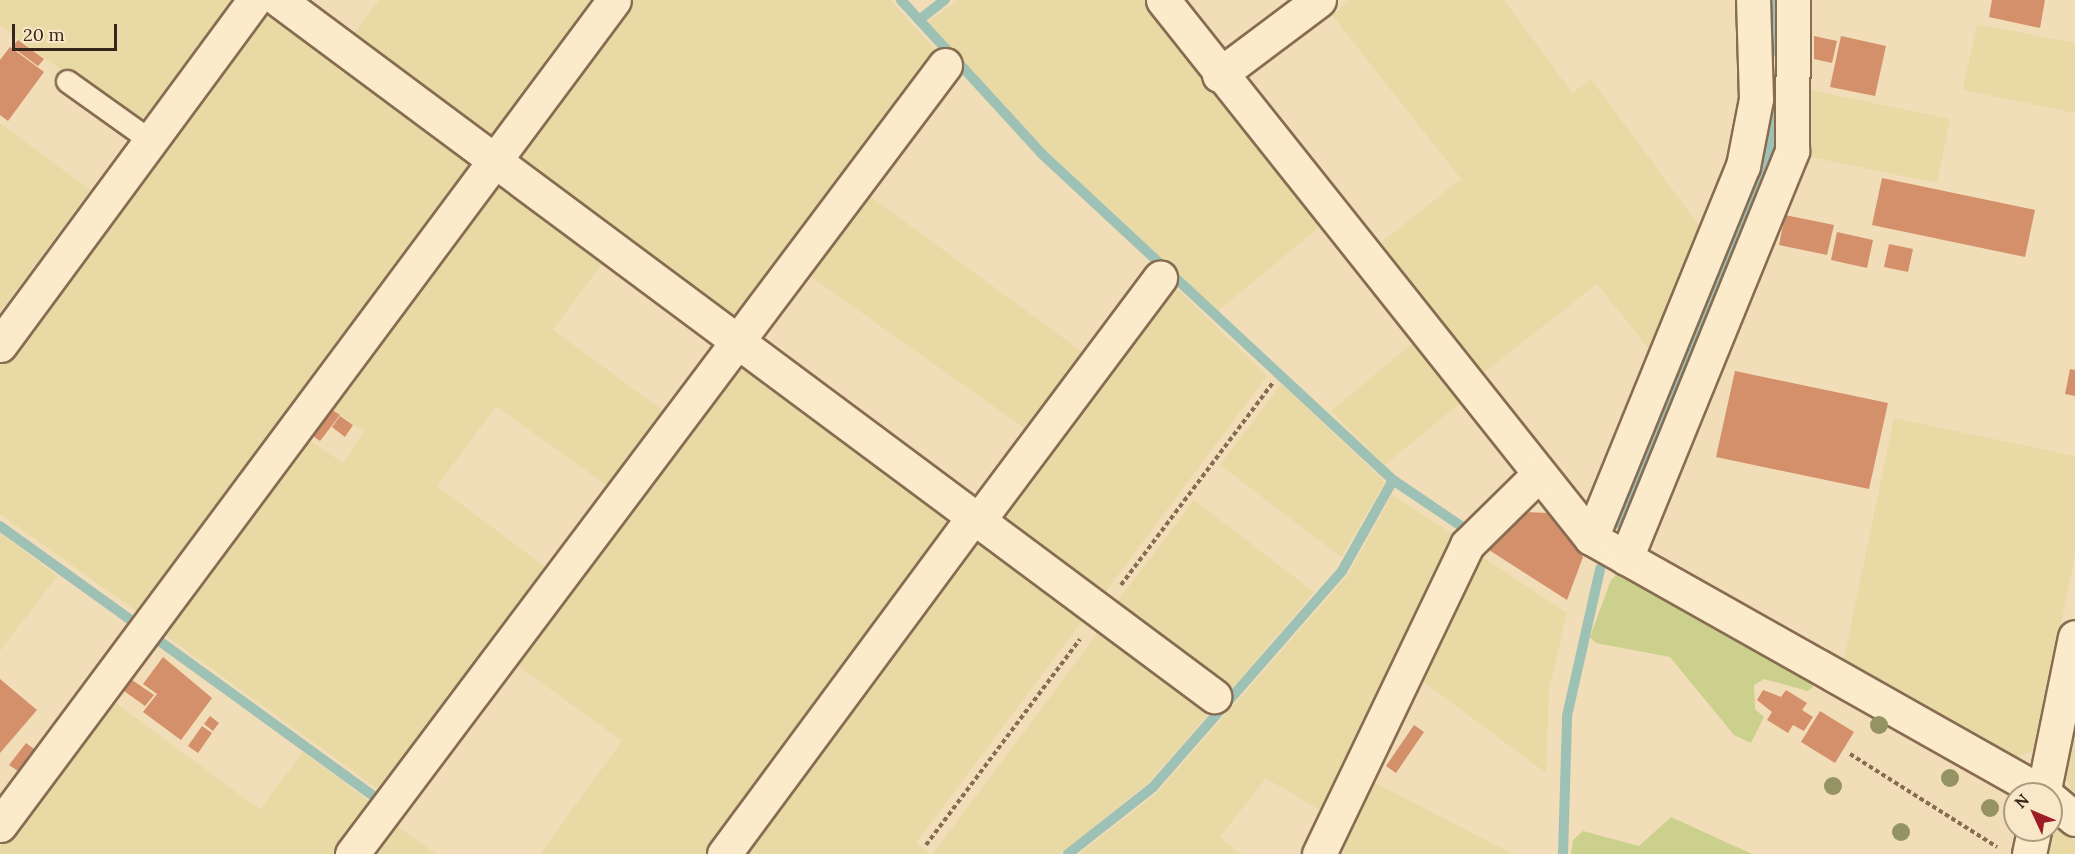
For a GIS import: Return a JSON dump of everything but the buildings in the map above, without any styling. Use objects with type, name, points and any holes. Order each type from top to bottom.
[{"type":"street","points":[[0,345],[254,0]]},
{"type":"street","points":[[279,0],[1214,696]]},
{"type":"street","points":[[0,825],[614,0]]},
{"type":"street","points":[[1163,0],[1219,75],[1591,538],[2022,782]]},
{"type":"street","points":[[1219,75],[1319,0]]},
{"type":"street","points":[[1591,538],[1743,166],[1756,99],[1753,0]]},
{"type":"street","points":[[1626,558],[1792,152],[1793,0]]},
{"type":"street","points":[[352,854],[945,65]]},
{"type":"street","points":[[724,854],[1160,278]]},
{"type":"street","points":[[1319,854],[1467,545],[1539,474]]},
{"type":"street","points":[[2047,782],[2075,637]]},
{"type":"street","points":[[2063,809],[2075,819]]},
{"type":"lane","points":[[67,81],[151,141]]},
{"type":"path","points":[[1850,754],[2008,854]]},
{"type":"shaded area","points":[[0,0],[232,0],[138,126],[0,25]]},
{"type":"shaded area","points":[[379,0],[600,0],[494,142],[348,41]]},
{"type":"shaded area","points":[[627,0],[890,0],[939,54],[731,325],[513,154]]},
{"type":"shaded area","points":[[958,0],[1146,0],[1322,225],[1218,311],[1044,148],[928,22]]},
{"type":"shaded area","points":[[1350,0],[1504,0],[1572,93],[1591,79],[1700,227],[1649,349],[1597,284],[1482,374],[1379,244],[1461,179],[1332,15]]},
{"type":"shaded area","points":[[265,5],[475,160],[143,616],[0,514],[0,358]]},
{"type":"shaded area","points":[[1977,24],[2075,43],[2075,113],[1963,90]]},
{"type":"shaded area","points":[[1810,90],[1950,119],[1937,183],[1806,156]]},
{"type":"shaded area","points":[[0,123],[90,190],[0,312]]},
{"type":"shaded area","points":[[502,182],[606,258],[553,330],[669,415],[613,490],[496,406],[437,486],[552,572],[386,795],[161,632],[304,437],[343,463],[364,432],[327,405],[490,183]]},
{"type":"shaded area","points":[[863,191],[1088,356],[1031,433],[803,271]]},
{"type":"shaded area","points":[[1170,282],[1267,376],[1101,598],[995,513]]},
{"type":"shaded area","points":[[1415,341],[1464,400],[1385,465],[1331,411]]},
{"type":"shaded area","points":[[737,363],[951,517],[955,526],[710,854],[540,854],[622,741],[513,662]]},
{"type":"shaded area","points":[[1281,384],[1385,482],[1341,557],[1220,465]]},
{"type":"shaded area","points":[[1894,418],[2075,456],[2075,556],[2034,750],[2018,757],[1844,659]]},
{"type":"shaded area","points":[[1392,495],[1456,536],[1323,812],[1266,778],[1220,837],[1240,854],[1079,854],[1156,794],[1348,575]]},
{"type":"shaded area","points":[[1194,500],[1314,592],[1229,692],[1112,609]]},
{"type":"shaded area","points":[[0,533],[57,576],[0,651]]},
{"type":"shaded area","points":[[979,538],[1085,617],[916,843],[930,854],[740,854]]},
{"type":"shaded area","points":[[1478,554],[1567,613],[1549,690],[1546,773],[1417,677]]},
{"type":"shaded area","points":[[1103,626],[1213,709],[1150,781],[1060,854],[933,854]]},
{"type":"shaded area","points":[[109,698],[260,810],[303,752],[378,808],[344,854],[0,854],[0,847]]},
{"type":"shaded area","points":[[2075,704],[2075,798],[2061,768]]},
{"type":"shaded area","points":[[1371,781],[1513,854],[1342,854],[1340,839]]},
{"type":"shaded area","points":[[393,823],[436,854],[369,854]]},
{"type":"shaded area","points":[[2063,830],[2075,840],[2075,854],[2043,854],[2046,842],[2063,842]]},
{"type":"green space","points":[[1618,574],[1810,677],[1813,687],[1808,691],[1764,679],[1754,685],[1755,709],[1764,717],[1751,743],[1734,735],[1670,657],[1596,643],[1590,637],[1611,580]]},
{"type":"green space","points":[[1671,817],[1752,854],[1571,854],[1573,840],[1583,831],[1639,846]]},
{"type":"waterway","points":[[901,0],[1041,153],[1393,480]]},
{"type":"waterway","points":[[919,20],[945,0]]},
{"type":"waterway","points":[[1776,0],[1776,51]]},
{"type":"waterway","points":[[1615,524],[1759,179],[1772,141],[1777,91]]},
{"type":"waterway","points":[[1068,854],[1153,787],[1342,571],[1393,480],[1461,526]]},
{"type":"waterway","points":[[0,526],[135,623]]},
{"type":"waterway","points":[[1563,854],[1567,716],[1600,569]]},
{"type":"waterway","points":[[158,640],[379,800]]}]
